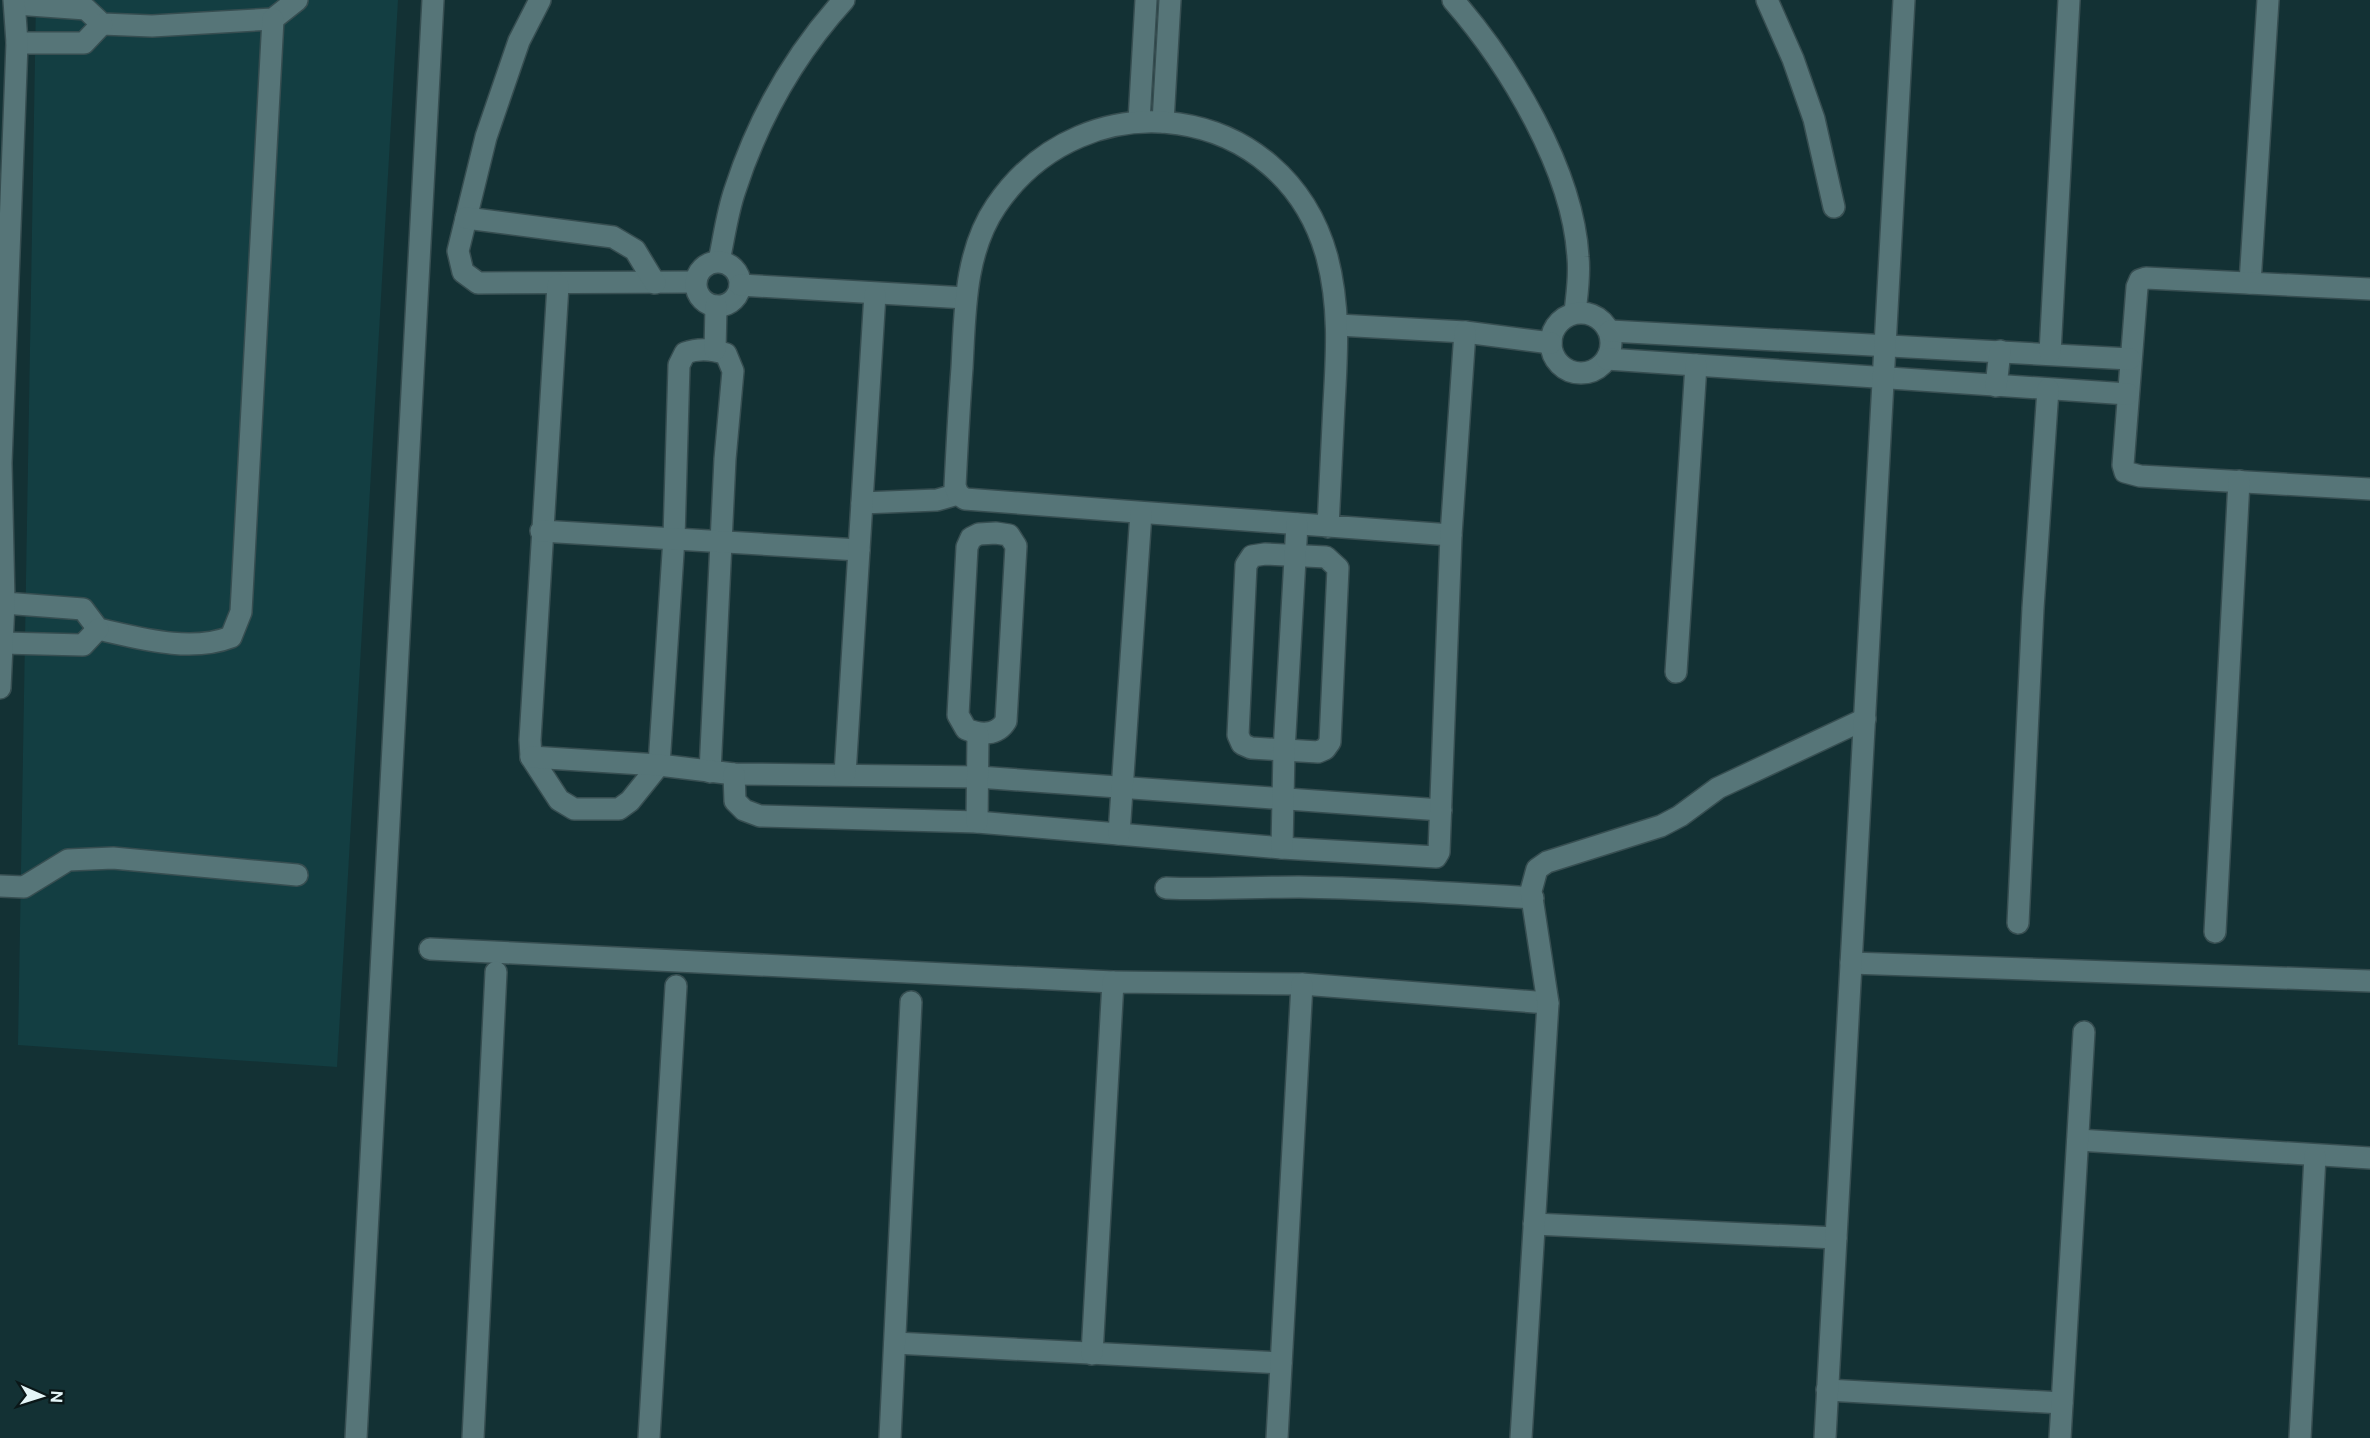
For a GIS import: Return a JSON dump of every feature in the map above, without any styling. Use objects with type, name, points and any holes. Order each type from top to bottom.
[{"type":"street","points":[[0,688],[4,603],[1,463],[3,315],[17,43],[15,2],[86,9],[102,24],[163,26],[273,19],[297,0]]},
{"type":"street","points":[[356,1438],[433,0]]},
{"type":"street","points":[[540,0],[519,41],[486,137],[458,251],[463,272],[478,283],[558,285],[696,282]]},
{"type":"street","points":[[719,261],[735,191],[773,98],[798,56],[844,0]]},
{"type":"street","points":[[1139,121],[1146,0]]},
{"type":"street","points":[[1163,122],[1170,0]]},
{"type":"street","points":[[1453,0],[1485,37],[1519,89],[1550,154],[1569,210],[1578,256],[1575,312]]},
{"type":"street","points":[[1767,0],[1793,59],[1814,119],[1834,207]]},
{"type":"street","points":[[1825,1438],[1905,0]]},
{"type":"street","points":[[2050,353],[2070,0]]},
{"type":"street","points":[[2250,283],[2268,0]]},
{"type":"street","points":[[4,603],[83,609],[98,629],[172,643],[215,643],[231,637],[241,612],[273,19]]},
{"type":"street","points":[[17,43],[84,43],[102,24]]},
{"type":"street","points":[[1328,526],[1338,324],[1334,288],[1326,255],[1310,213],[1288,184],[1272,166],[1236,142],[1204,128],[1139,121],[1096,129],[1057,147],[1023,173],[995,207],[976,246],[966,298],[955,486],[958,494],[965,499],[1141,513],[1451,535]]},
{"type":"street","points":[[466,218],[614,237],[635,250],[655,283]]},
{"type":"street","points":[[719,261],[734,269],[740,285],[732,300],[716,306],[701,298],[696,282],[703,267],[719,261]]},
{"type":"street","points":[[2370,289],[2146,278],[2140,280],[2137,287],[2130,358],[2123,465],[2125,472],[2140,476],[2370,489]]},
{"type":"street","points":[[558,285],[541,531],[531,757],[559,800],[574,809],[619,809],[630,801],[659,765],[674,538],[679,365],[685,353],[715,350],[726,354],[733,371],[721,542],[710,771]]},
{"type":"street","points":[[740,285],[966,298]]},
{"type":"street","points":[[845,774],[875,294]]},
{"type":"street","points":[[715,350],[716,306]]},
{"type":"street","points":[[1575,312],[1596,315],[1610,331],[1611,350],[1607,359],[1590,372],[1579,373],[1568,370],[1559,363],[1551,343],[1558,323],[1575,312]]},
{"type":"street","points":[[1338,324],[1465,333],[1551,343]]},
{"type":"street","points":[[1610,331],[2130,358]]},
{"type":"street","points":[[734,774],[735,801],[744,810],[760,816],[977,822],[1282,848],[1436,857],[1439,852],[1441,810],[1451,535],[1465,333]]},
{"type":"street","points":[[1996,386],[2000,351]]},
{"type":"street","points":[[1607,359],[1884,380],[2128,394]]},
{"type":"street","points":[[1676,672],[1696,365]]},
{"type":"street","points":[[2018,923],[2033,608],[2048,390]]},
{"type":"street","points":[[2215,932],[2239,481]]},
{"type":"street","points":[[862,503],[937,500],[958,494]]},
{"type":"street","points":[[995,501],[996,533]]},
{"type":"street","points":[[1119,834],[1141,513]]},
{"type":"street","points":[[1282,848],[1284,751],[1297,524]]},
{"type":"street","points":[[541,531],[859,550]]},
{"type":"street","points":[[996,533],[1009,535],[1016,546],[1006,721],[997,731],[978,735],[966,729],[958,715],[967,547],[971,538],[979,534],[996,533]]},
{"type":"street","points":[[1252,556],[1295,556],[1326,557],[1338,568],[1330,742],[1325,749],[1318,752],[1251,748],[1242,744],[1238,735],[1246,565],[1252,556]]},
{"type":"street","points":[[3,643],[83,645],[98,629]]},
{"type":"street","points":[[1521,1438],[1548,1003],[1533,898],[1533,879],[1537,869],[1547,862],[1661,826],[1680,816],[1718,788],[1865,719]]},
{"type":"street","points":[[977,822],[978,735]]},
{"type":"street","points":[[531,757],[659,765],[734,774],[978,777],[1441,810]]},
{"type":"street","points":[[0,886],[24,887],[68,860],[113,858],[297,875]]},
{"type":"street","points":[[1166,888],[1227,890],[1301,887],[1457,892],[1533,898]]},
{"type":"street","points":[[430,949],[1113,982],[1302,984],[1548,1003]]},
{"type":"street","points":[[1851,963],[2370,981]]},
{"type":"street","points":[[472,1438],[496,972]]},
{"type":"street","points":[[1092,1354],[1113,982]]},
{"type":"street","points":[[1277,1438],[1302,984]]},
{"type":"street","points":[[649,1438],[676,986]]},
{"type":"street","points":[[890,1438],[911,1002]]},
{"type":"street","points":[[2060,1438],[2084,1032]]},
{"type":"street","points":[[2078,1140],[2370,1158]]},
{"type":"street","points":[[2300,1438],[2315,1156]]},
{"type":"street","points":[[1534,1224],[1836,1238]]},
{"type":"street","points":[[895,1343],[1281,1363]]},
{"type":"street","points":[[1827,1390],[2062,1403]]},
{"type":"shaded area","points":[[36,0],[398,0],[337,1067],[18,1045]]}]
